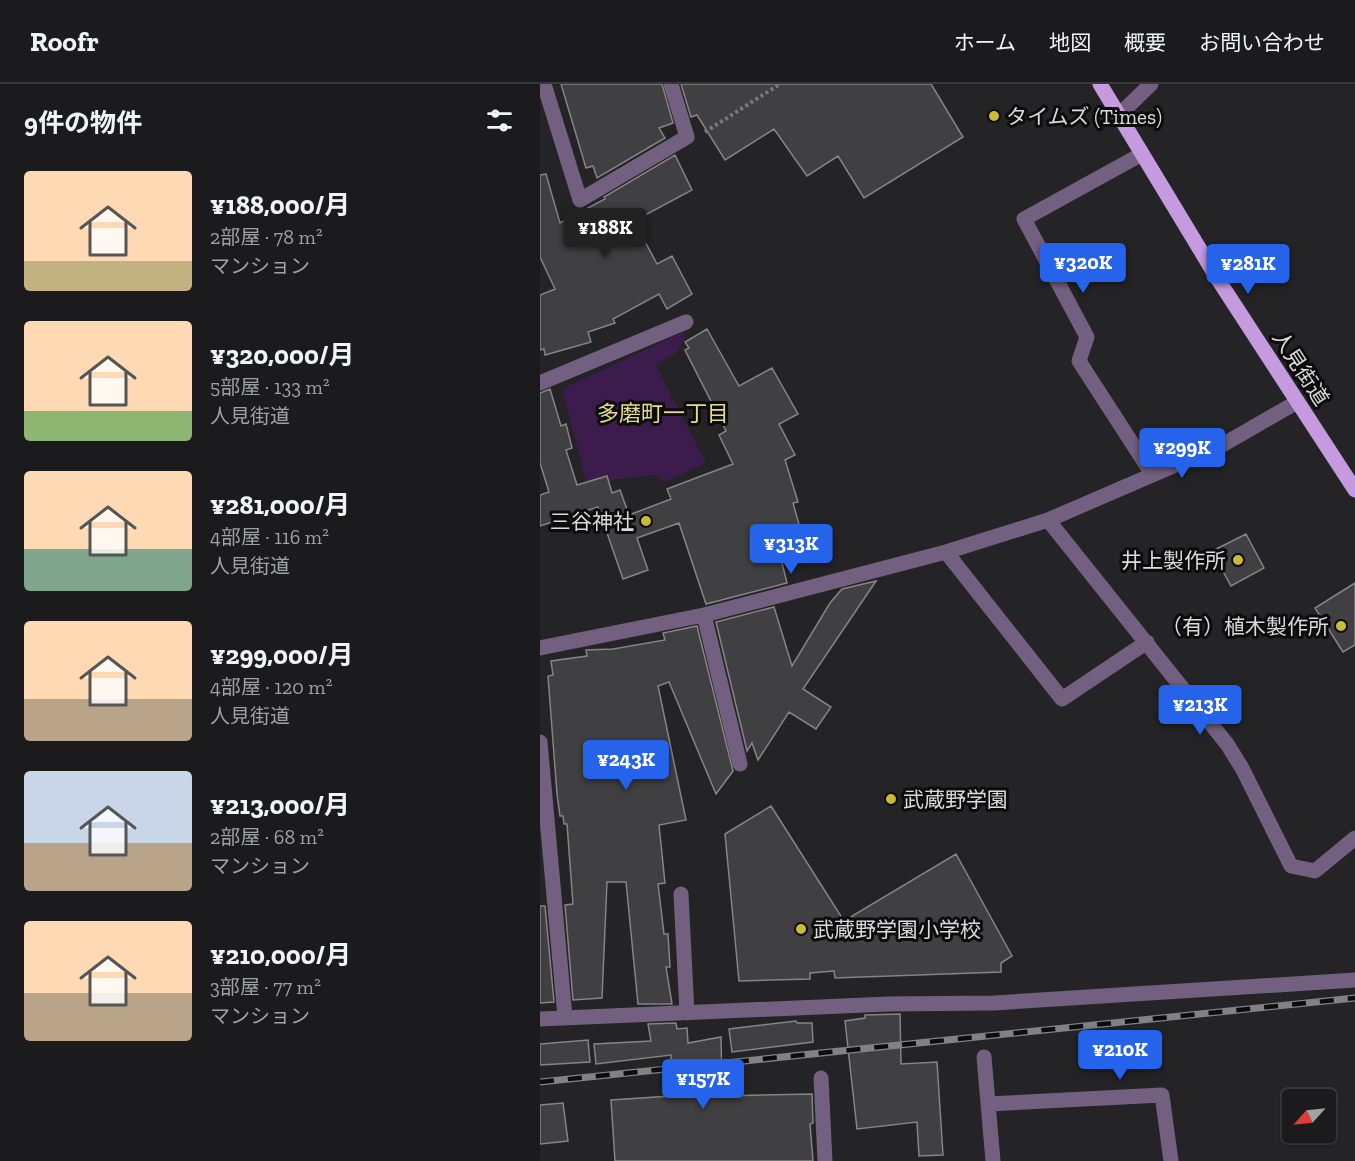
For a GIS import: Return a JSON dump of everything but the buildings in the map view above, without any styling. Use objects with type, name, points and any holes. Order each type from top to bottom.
[{"type":"main road","name":"人見街道","points":[[1100,84],[1297,402],[1355,490]]},
{"type":"street","points":[[544,84],[580,201],[687,137],[671,84]]},
{"type":"street","points":[[1120,114],[1151,84]]},
{"type":"street","points":[[1142,154],[1024,219],[1087,337],[1079,361],[1152,474]]},
{"type":"street","points":[[540,383],[686,322]]},
{"type":"street","points":[[540,648],[704,615],[946,552],[1048,520],[1224,444],[1297,402]]},
{"type":"street","points":[[1048,520],[1227,744],[1242,768],[1291,866],[1315,871],[1355,838]]},
{"type":"street","points":[[946,552],[1062,699],[1147,642]]},
{"type":"street","points":[[704,615],[740,764]]},
{"type":"street","points":[[540,742],[565,1017]]},
{"type":"street","points":[[681,894],[687,1013]]},
{"type":"street","points":[[540,1019],[888,1004],[1006,1002],[1355,980]]},
{"type":"street","points":[[984,1057],[993,1161]]},
{"type":"street","points":[[822,1078],[825,1161]]},
{"type":"street","points":[[988,1104],[1162,1095],[1171,1161]]},
{"type":"path","points":[[687,137],[703,133],[780,84]]},
{"type":"shaded area","points":[[683,332],[685,338],[677,352],[656,365],[706,463],[663,483],[658,475],[617,479],[588,488],[562,389]]},
{"type":"railway","points":[[540,1082],[1355,998]]},
{"type":"place","name":"タイムズ (Times)","points":[[994,116]]},
{"type":"place","name":"三谷神社","points":[[646,521]]},
{"type":"place","name":"井上製作所","points":[[1238,560]]},
{"type":"place","name":"（有）植木製作所","points":[[1341,626]]},
{"type":"place","name":"武蔵野学園","points":[[891,799]]},
{"type":"place","name":"武蔵野学園小学校","points":[[801,929]]},
{"type":"district","name":"多磨町一丁目","points":[[663,413]]}]
